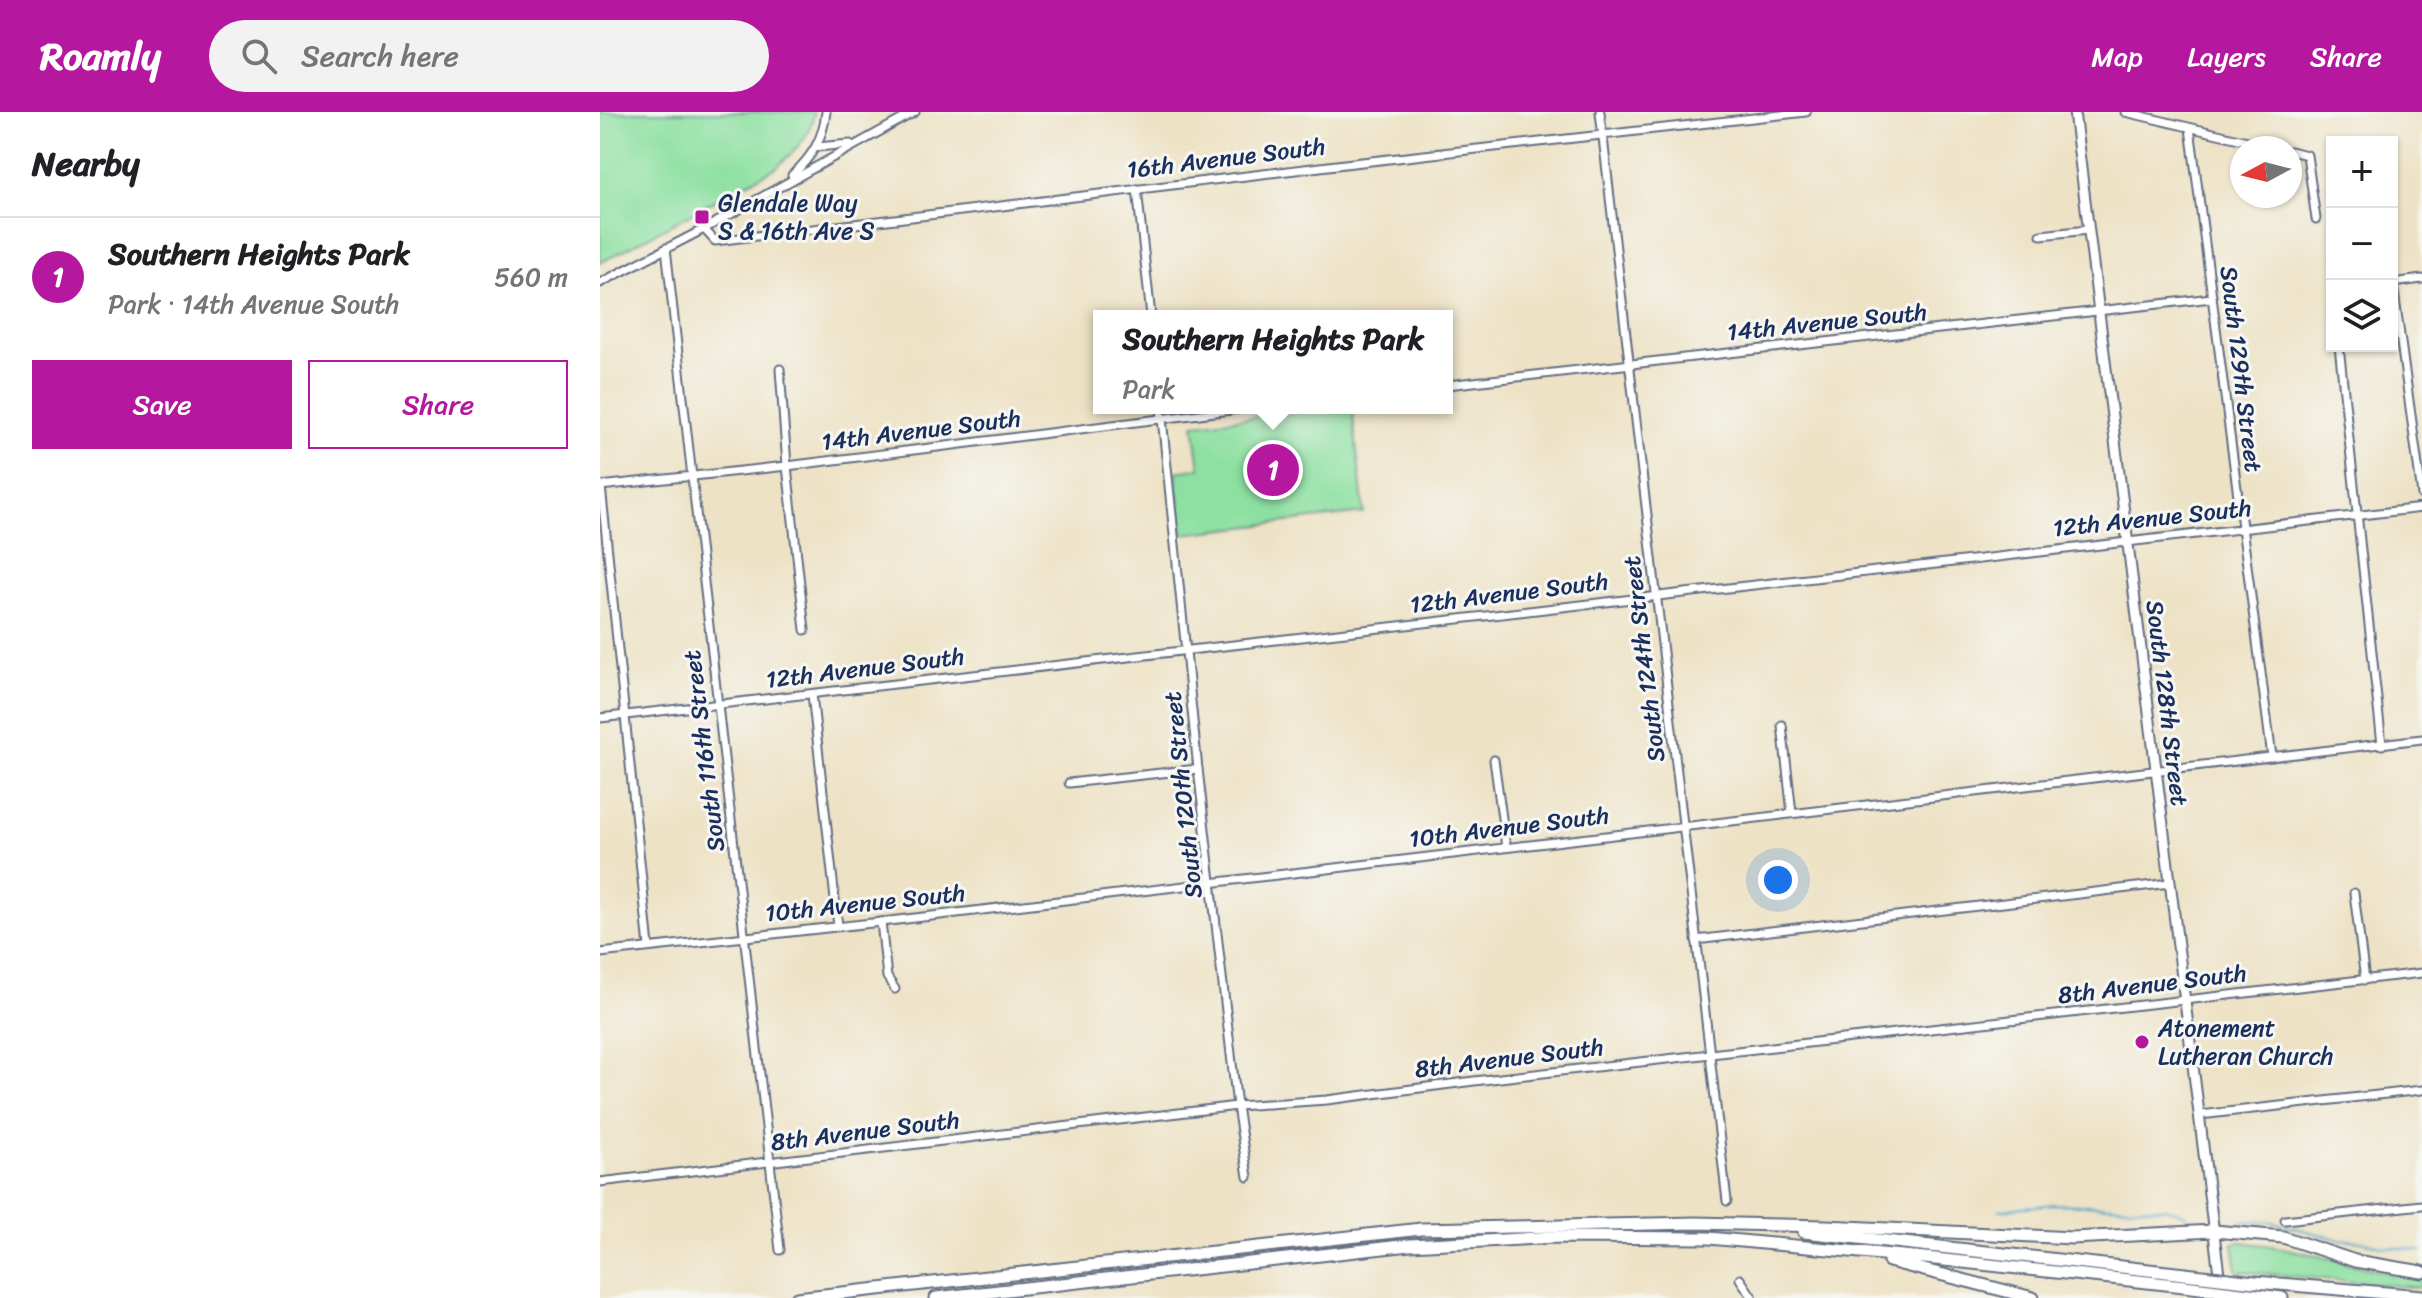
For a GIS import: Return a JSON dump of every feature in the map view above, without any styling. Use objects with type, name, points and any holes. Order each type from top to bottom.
[{"type":"highway","points":[[797,1298],[1421,1229],[1696,1223],[2072,1238],[2214,1231],[2283,1237],[2355,1261],[2422,1272]]},
{"type":"highway","points":[[1740,1225],[2185,1280],[2282,1298]]},
{"type":"highway","points":[[936,1298],[1410,1245],[1556,1237],[1709,1238],[2185,1280],[2255,1282],[2422,1296]]},
{"type":"highway","points":[[1778,1245],[1910,1266],[2033,1298]]},
{"type":"main road","name":"South 128th Street","points":[[2074,112],[2222,1298]]},
{"type":"street","points":[[765,194],[795,173],[817,147],[826,112]]},
{"type":"street","points":[[600,283],[915,112]]},
{"type":"street","name":"South 124th Street","points":[[1600,112],[1727,1201]]},
{"type":"street","name":"16th Avenue South","points":[[704,229],[715,241],[1806,112]]},
{"type":"street","points":[[2125,112],[2230,137]]},
{"type":"street","name":"South 129th Street","points":[[2190,128],[2272,757]]},
{"type":"street","points":[[817,147],[859,142]]},
{"type":"street","points":[[2302,154],[2307,155],[2316,219]]},
{"type":"street","points":[[1137,189],[1150,310]]},
{"type":"street","points":[[2041,235],[2088,230]]},
{"type":"street","name":"South 116th Street","points":[[666,248],[780,1250]]},
{"type":"street","points":[[2398,281],[2422,279]]},
{"type":"street","name":"14th Avenue South","points":[[1453,384],[2212,298]]},
{"type":"street","points":[[2398,324],[2422,495]]},
{"type":"street","points":[[2340,352],[2382,745]]},
{"type":"street","points":[[780,369],[805,630]]},
{"type":"street","name":"South 120th Street","points":[[1162,414],[1198,769],[1248,1177]]},
{"type":"street","name":"14th Avenue South","points":[[600,486],[1013,439],[1197,414]]},
{"type":"street","points":[[600,486],[649,947]]},
{"type":"street","name":"12th Avenue South","points":[[600,718],[2422,508]]},
{"type":"street","points":[[812,694],[838,926]]},
{"type":"street","points":[[1782,725],[1792,813]]},
{"type":"street","name":"10th Avenue South","points":[[600,953],[2422,739]]},
{"type":"street","points":[[1494,760],[1506,847]]},
{"type":"street","points":[[1069,783],[1198,769]]},
{"type":"street","points":[[1696,940],[2170,883]]},
{"type":"street","points":[[2354,893],[2365,980]]},
{"type":"street","points":[[881,922],[887,977],[895,989]]},
{"type":"street","name":"8th Avenue South","points":[[600,1182],[1237,1106],[1327,1100],[2422,973]]},
{"type":"street","points":[[2200,1115],[2422,1090]]},
{"type":"street","points":[[2285,1220],[2422,1205]]},
{"type":"street","points":[[1740,1279],[1753,1298]]},
{"type":"green space","points":[[600,112],[814,112],[805,136],[777,167],[600,263]]},
{"type":"green space","points":[[1276,414],[1353,414],[1364,513],[1183,534],[1176,472],[1200,468],[1194,424]]},
{"type":"green space","points":[[2233,1243],[2287,1249],[2422,1280],[2422,1288],[2237,1271]]},
{"type":"waterway","points":[[1999,1210],[2054,1204],[2165,1208],[2186,1214]]},
{"type":"waterway","points":[[2241,1222],[2268,1221],[2337,1239],[2422,1250]]},
{"type":"place","name":"Glendale Way S & 16th Ave S","points":[[702,217]]},
{"type":"place","name":"Southern Heights Park","points":[[1273,470]]},
{"type":"place","name":"Atonement Lutheran Church","points":[[2142,1042]]}]
